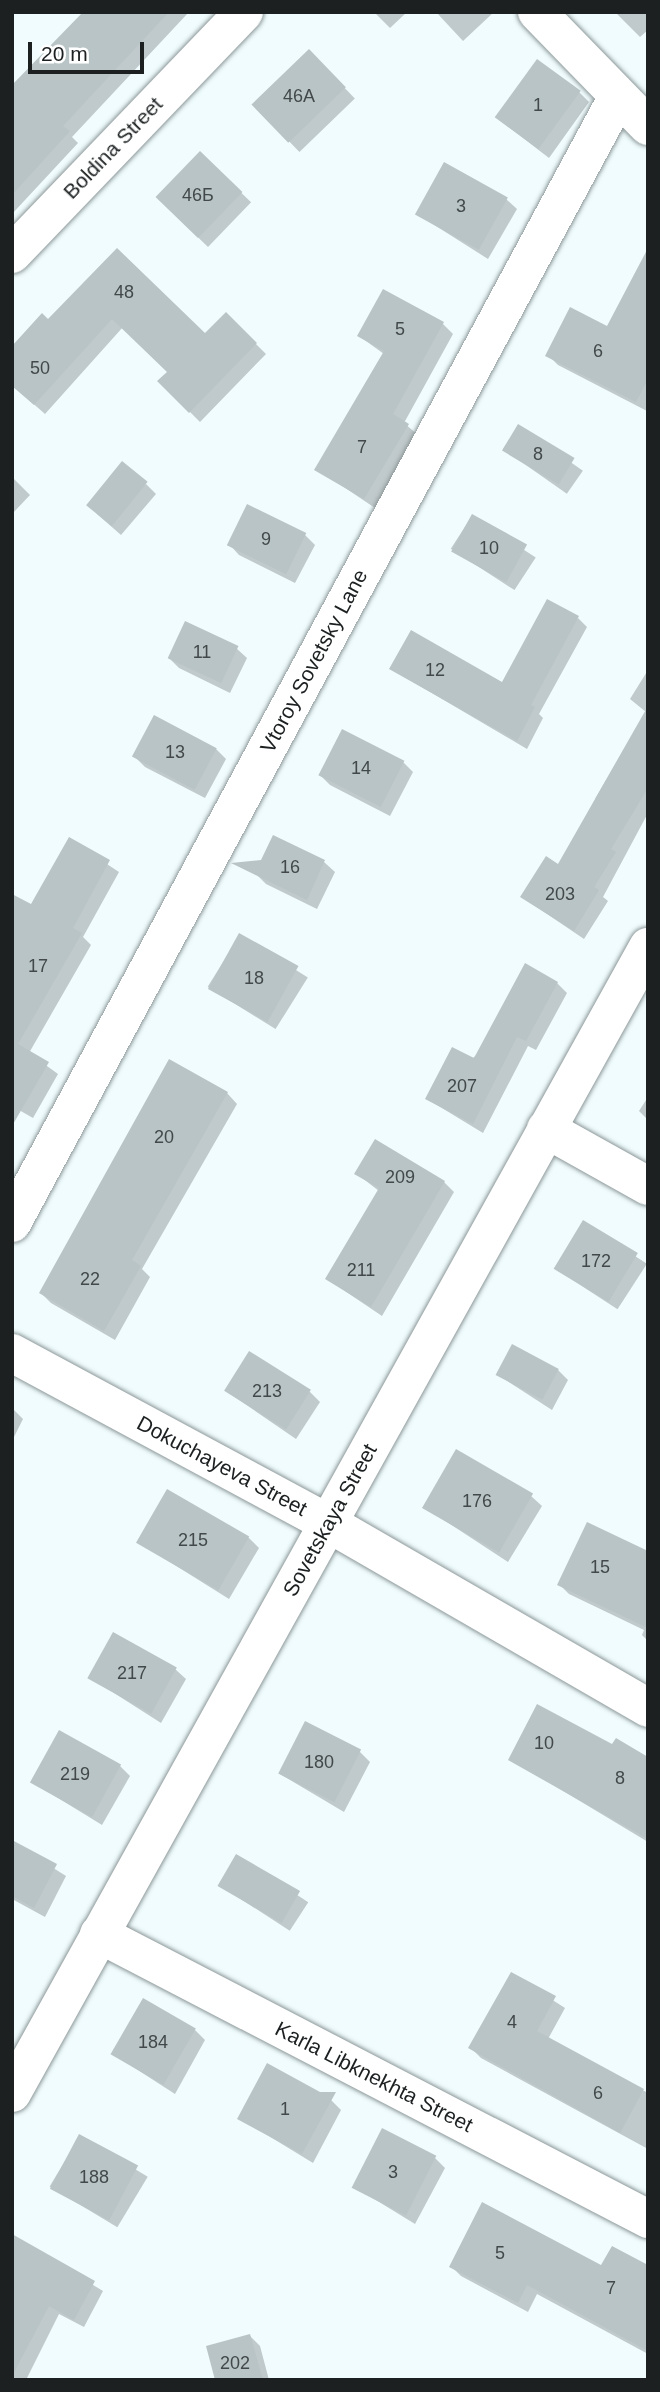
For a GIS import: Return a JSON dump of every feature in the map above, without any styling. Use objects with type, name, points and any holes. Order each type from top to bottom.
[{"type":"street","name":"Boldina Street","points":[[12,254],[244,12]]},
{"type":"street","points":[[537,12],[617,98],[648,126]]},
{"type":"street","name":"Vtoroy Sovetsky Lane","points":[[12,1223],[617,98]]},
{"type":"street","name":"Sovetskaya Street","points":[[12,2093],[648,947]]},
{"type":"street","points":[[546,1129],[648,1186]]},
{"type":"street","name":"Dokuchayeva Street","points":[[12,1353],[328,1523],[648,1708]]},
{"type":"street","name":"Karla Libknekhta Street","points":[[99,1934],[648,2220]]},
{"type":"building","points":[[83,12],[169,12],[63,126],[70,131],[12,195],[12,85]]},
{"type":"building","points":[[309,49],[346,87],[288,143],[251,105]]},
{"type":"building","points":[[537,59],[581,91],[538,149],[495,117]]},
{"type":"building","points":[[200,151],[242,192],[198,238],[156,197]]},
{"type":"building","points":[[444,162],[508,197],[479,250],[415,214]]},
{"type":"building","points":[[117,248],[205,333],[226,312],[257,343],[189,413],[157,381],[167,372],[112,319],[34,405],[12,386],[12,346],[42,313],[48,319]]},
{"type":"building","points":[[648,248],[648,379],[636,402],[545,356],[570,307],[607,326]]},
{"type":"building","points":[[383,289],[444,322],[393,414],[409,424],[364,499],[314,470],[384,351],[357,336]]},
{"type":"building","points":[[518,424],[575,458],[559,485],[502,451]]},
{"type":"building","points":[[122,461],[148,482],[112,526],[86,505]]},
{"type":"building","points":[[247,504],[306,533],[286,574],[227,545]]},
{"type":"building","points":[[472,514],[527,545],[506,582],[451,552]]},
{"type":"building","points":[[547,599],[579,616],[531,705],[535,707],[517,741],[389,669],[411,630],[502,682]]},
{"type":"building","points":[[185,621],[238,646],[221,683],[168,658]]},
{"type":"building","points":[[648,706],[648,788],[611,849],[616,852],[594,887],[599,890],[574,931],[520,897],[546,856],[558,864]]},
{"type":"building","points":[[154,715],[217,748],[195,790],[132,756]]},
{"type":"building","points":[[342,729],[404,761],[381,807],[318,775]]},
{"type":"building","points":[[273,835],[325,860],[307,900],[231,863],[261,860]]},
{"type":"building","points":[[69,837],[110,860],[73,928],[82,933],[18,1044],[49,1062],[12,1126],[12,894],[31,904]]},
{"type":"building","points":[[239,933],[298,966],[267,1022],[208,989]]},
{"type":"building","points":[[525,963],[558,982],[526,1041],[517,1037],[473,1124],[425,1099],[452,1047],[474,1058]]},
{"type":"building","points":[[169,1059],[228,1092],[132,1260],[141,1266],[104,1331],[39,1293]]},
{"type":"building","points":[[375,1139],[445,1181],[371,1307],[325,1279],[379,1188],[354,1174]]},
{"type":"building","points":[[583,1220],[638,1253],[609,1302],[554,1269]]},
{"type":"building","points":[[512,1344],[559,1369],[542,1400],[496,1375]]},
{"type":"building","points":[[249,1351],[311,1390],[286,1430],[224,1391]]},
{"type":"building","points":[[456,1449],[533,1494],[499,1552],[422,1508]]},
{"type":"building","points":[[167,1489],[249,1536],[218,1590],[136,1543]]},
{"type":"building","points":[[587,1522],[648,1551],[648,1628],[557,1585]]},
{"type":"building","points":[[113,1632],[177,1667],[151,1714],[87,1678]]},
{"type":"building","points":[[537,1704],[612,1744],[616,1738],[648,1757],[648,1839],[508,1760]]},
{"type":"building","points":[[305,1721],[361,1750],[334,1802],[278,1774]]},
{"type":"building","points":[[59,1730],[121,1764],[92,1817],[30,1782]]},
{"type":"building","points":[[12,1840],[57,1864],[34,1908],[12,1896]]},
{"type":"building","points":[[236,1854],[300,1891],[282,1923],[218,1886]]},
{"type":"building","points":[[511,1972],[556,1996],[537,2031],[644,2089],[620,2133],[468,2048]]},
{"type":"building","points":[[143,1998],[196,2028],[163,2085],[111,2054]]},
{"type":"building","points":[[267,2063],[320,2092],[336,2092],[302,2154],[237,2119]]},
{"type":"building","points":[[382,2128],[436,2156],[406,2215],[352,2188]]},
{"type":"building","points":[[79,2134],[138,2165],[109,2220],[50,2189]]},
{"type":"building","points":[[482,2202],[601,2265],[612,2246],[648,2265],[648,2351],[527,2285],[518,2303],[449,2267]]},
{"type":"building","points":[[12,2234],[95,2281],[74,2320],[49,2306],[12,2376]]},
{"type":"building","points":[[250,2334],[263,2380],[215,2380],[206,2346]]}]
